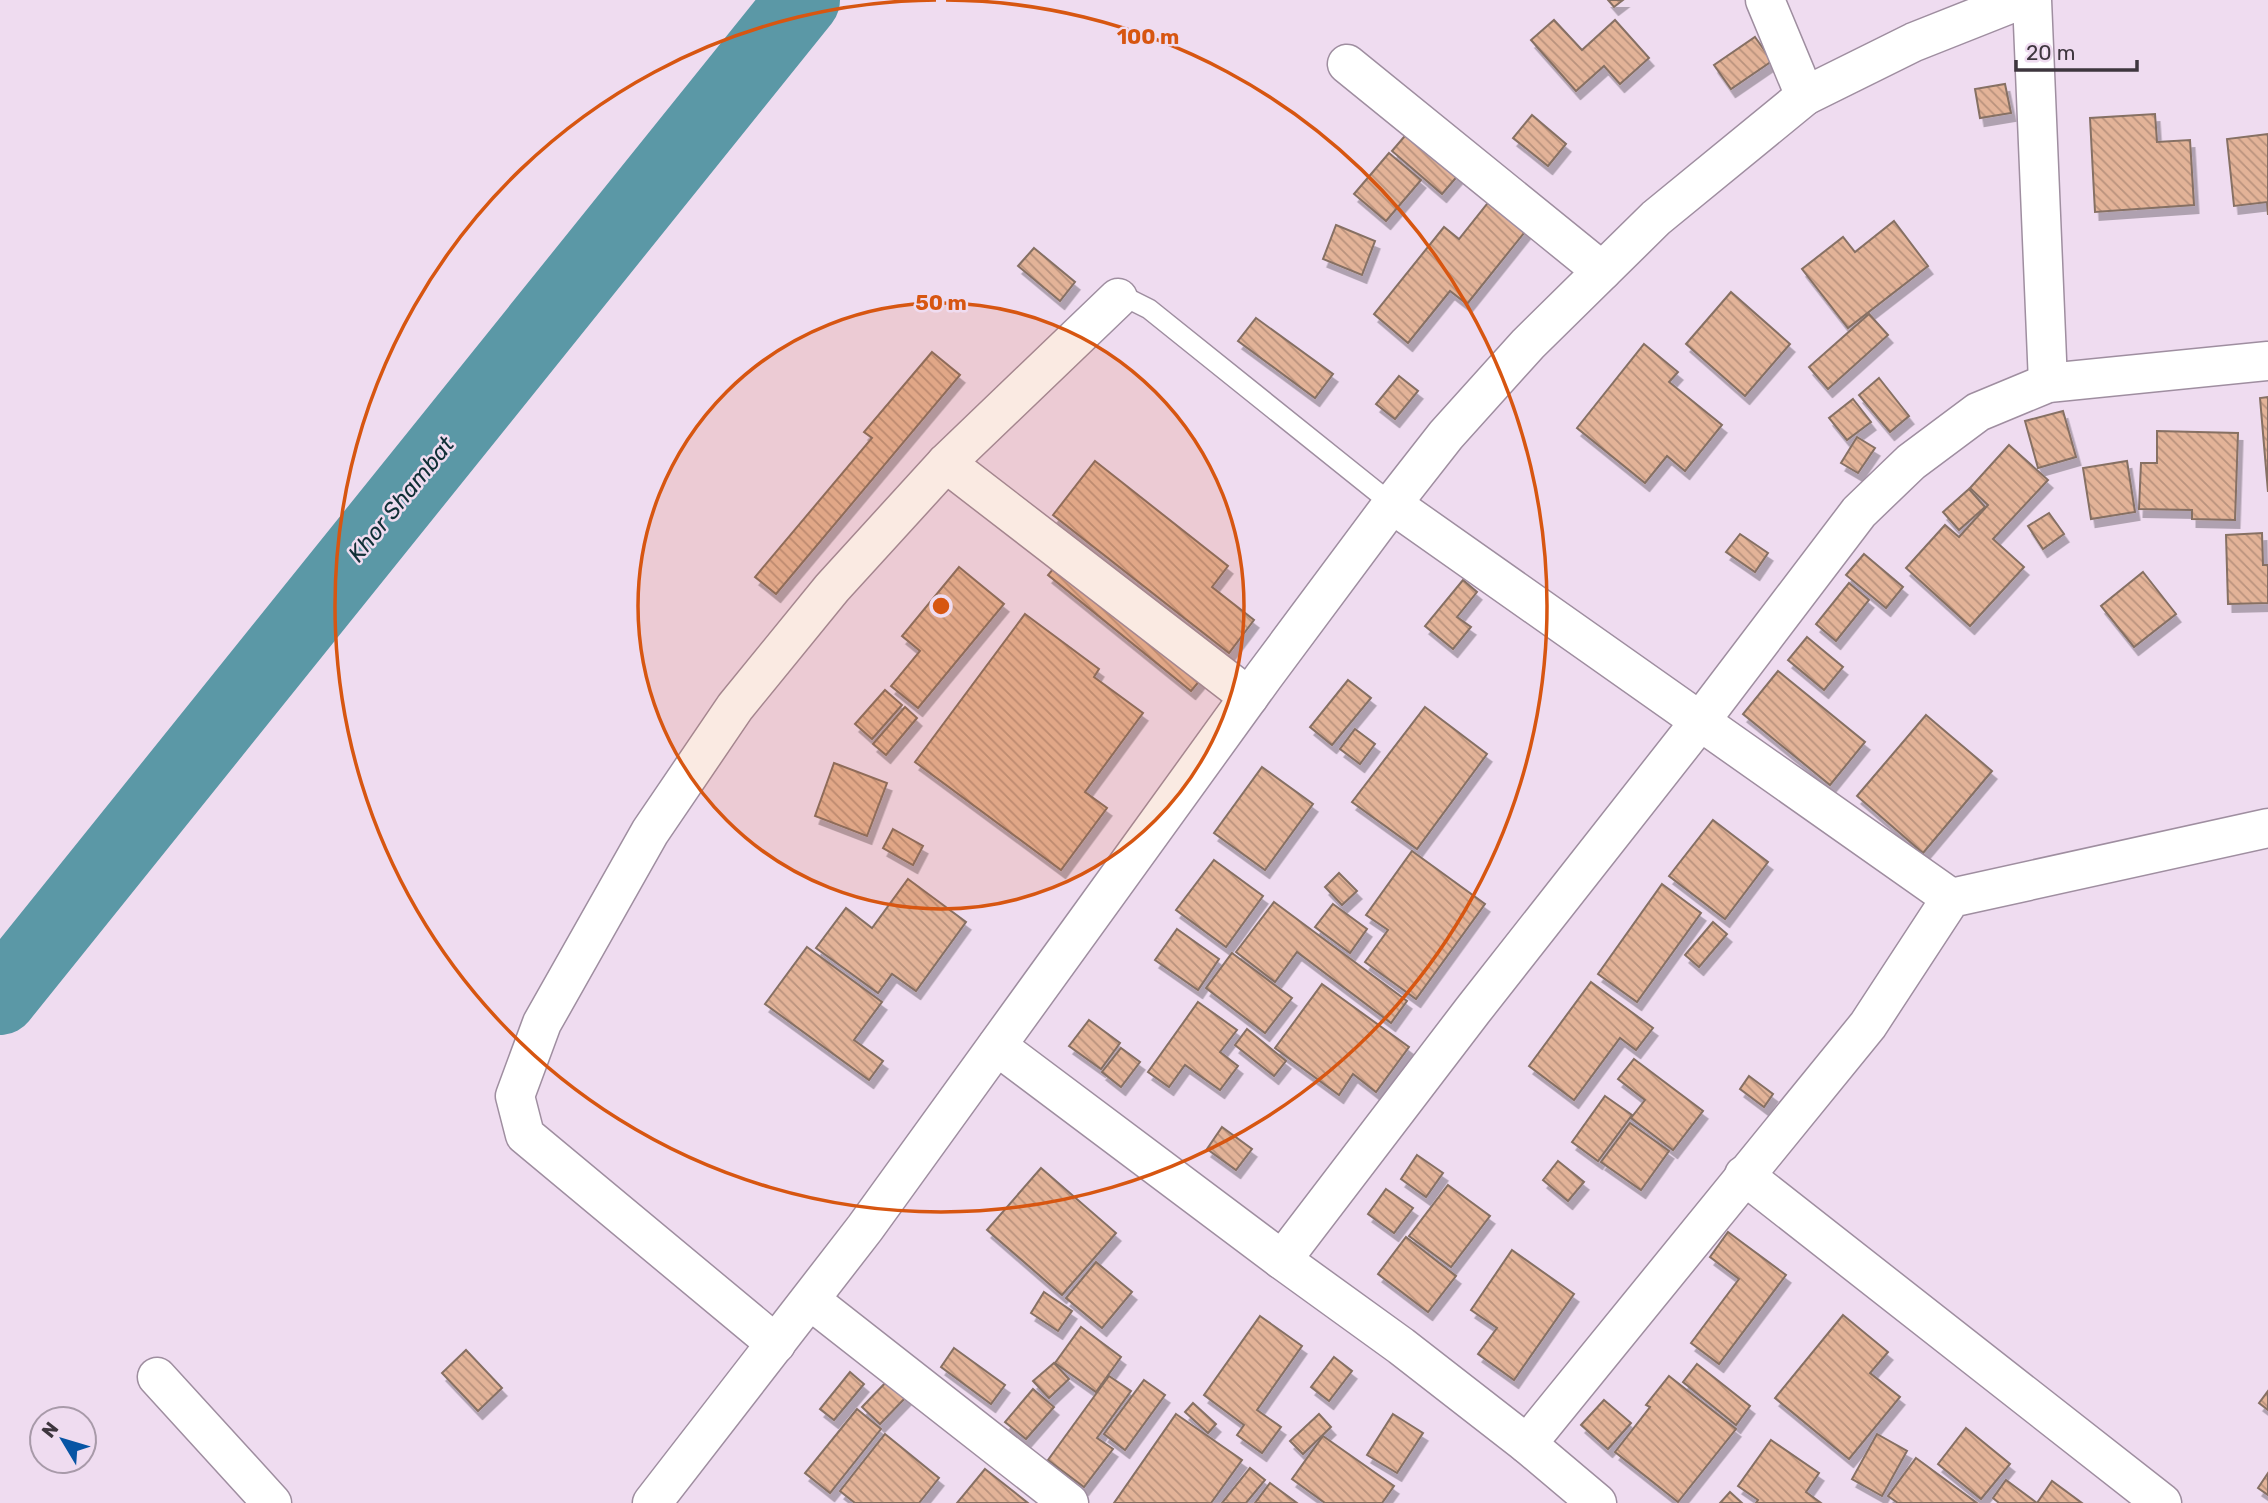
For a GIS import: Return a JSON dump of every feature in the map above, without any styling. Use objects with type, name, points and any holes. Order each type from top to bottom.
[{"type":"street","points":[[1765,0],[1805,96]]},
{"type":"street","points":[[652,1503],[865,1228],[1249,696],[1392,504],[1446,435],[1510,364],[1656,218],[1805,96],[1914,42],[2020,0]]},
{"type":"street","points":[[2032,0],[2048,383]]},
{"type":"street","points":[[1347,64],[1602,271]]},
{"type":"street","points":[[776,1344],[525,1135],[515,1096],[548,1011],[650,832],[735,707],[832,588],[946,463],[1118,298]]},
{"type":"street","points":[[1282,1260],[1859,512],[1911,462],[1978,412],[2048,383],[2268,361]]},
{"type":"street","points":[[946,463],[1249,696]]},
{"type":"street","points":[[1392,504],[1951,898]]},
{"type":"street","points":[[1527,1444],[1868,1025],[1951,898],[2268,828]]},
{"type":"street","points":[[997,1046],[1401,1346],[1527,1444],[1597,1503]]},
{"type":"street","points":[[1744,1175],[2162,1503]]},
{"type":"street","points":[[810,1300],[1069,1503]]},
{"type":"street","points":[[157,1377],[272,1503]]},
{"type":"lane","points":[[1118,298],[1131,300],[1149,309],[1392,504]]},
{"type":"building","points":[[1608,0],[1623,0],[1614,7]]},
{"type":"building","points":[[1554,20],[1582,50],[1615,20],[1649,58],[1620,84],[1604,66],[1576,91],[1531,40]]},
{"type":"building","points":[[1755,37],[1772,61],[1731,89],[1714,65]]},
{"type":"building","points":[[2005,84],[2011,113],[1980,118],[1975,89]]},
{"type":"building","points":[[2155,114],[2157,142],[2190,140],[2194,205],[2095,212],[2090,118]]},
{"type":"building","points":[[1532,115],[1566,144],[1548,166],[1513,138]]},
{"type":"building","points":[[1410,130],[1460,173],[1442,194],[1392,151]]},
{"type":"building","points":[[2268,134],[2268,215],[2267,202],[2234,206],[2227,139]]},
{"type":"building","points":[[1389,153],[1421,180],[1386,221],[1354,194]]},
{"type":"building","points":[[1491,199],[1528,228],[1467,304],[1450,291],[1408,343],[1374,314],[1444,227],[1459,239]]},
{"type":"building","points":[[1894,221],[1928,266],[1848,328],[1802,269],[1843,237],[1855,252]]},
{"type":"building","points":[[1336,225],[1375,241],[1362,275],[1323,259]]},
{"type":"building","points":[[1034,248],[1075,282],[1060,301],[1018,266]]},
{"type":"building","points":[[1731,292],[1790,344],[1745,396],[1686,344]]},
{"type":"building","points":[[1869,314],[1888,335],[1828,389],[1809,367]]},
{"type":"building","points":[[1256,318],[1333,374],[1315,398],[1238,341]]},
{"type":"building","points":[[1644,344],[1678,372],[1669,382],[1722,425],[1685,471],[1667,456],[1645,483],[1577,428]]},
{"type":"building","points":[[932,352],[960,375],[776,594],[755,577],[872,438],[864,432]]},
{"type":"building","points":[[1399,376],[1418,391],[1395,419],[1376,404]]},
{"type":"building","points":[[1879,378],[1909,416],[1890,432],[1859,395]]},
{"type":"building","points":[[2268,397],[2268,492],[2260,398]]},
{"type":"building","points":[[1853,399],[1871,422],[1847,440],[1829,418]]},
{"type":"building","points":[[2063,411],[2076,457],[2038,468],[2025,421]]},
{"type":"building","points":[[2157,431],[2238,433],[2235,520],[2192,519],[2192,510],[2139,509],[2141,463],[2157,463]]},
{"type":"building","points":[[1857,437],[1875,448],[1858,473],[1841,463]]},
{"type":"building","points":[[2009,445],[2048,480],[1993,539],[2024,567],[1970,626],[1906,568],[1945,525],[1959,537],[1988,505],[1970,488]]},
{"type":"building","points":[[1095,461],[1228,566],[1212,587],[1254,620],[1229,653],[1053,515]]},
{"type":"building","points":[[2127,461],[2135,512],[2091,519],[2083,468]]},
{"type":"building","points":[[1969,489],[1985,507],[1959,530],[1943,512]]},
{"type":"building","points":[[2049,513],[2064,534],[2043,549],[2028,526]]},
{"type":"building","points":[[2262,533],[2263,565],[2268,565],[2268,603],[2228,604],[2226,535]]},
{"type":"building","points":[[1740,534],[1768,553],[1755,572],[1726,552]]},
{"type":"building","points":[[1069,550],[1212,666],[1191,691],[1048,575]]},
{"type":"building","points":[[1864,554],[1903,587],[1886,608],[1846,575]]},
{"type":"building","points":[[959,567],[1004,604],[918,708],[891,686],[920,651],[902,636]]},
{"type":"building","points":[[2143,572],[2176,614],[2134,647],[2101,606]]},
{"type":"building","points":[[1463,580],[1477,592],[1457,617],[1471,627],[1453,649],[1425,626]]},
{"type":"building","points":[[1849,583],[1869,600],[1836,641],[1816,624]]},
{"type":"building","points":[[1025,614],[1099,669],[1094,677],[1143,713],[1085,792],[1107,808],[1061,870],[915,762]]},
{"type":"building","points":[[1807,637],[1843,667],[1824,690],[1788,660]]},
{"type":"building","points":[[1778,671],[1865,742],[1830,785],[1743,714]]},
{"type":"building","points":[[1348,680],[1371,698],[1332,745],[1310,727]]},
{"type":"building","points":[[885,690],[902,705],[872,739],[855,724]]},
{"type":"building","points":[[905,707],[917,718],[886,755],[873,744]]},
{"type":"building","points":[[1425,707],[1487,754],[1417,849],[1352,802]]},
{"type":"building","points":[[1926,715],[1992,771],[1923,853],[1857,796]]},
{"type":"building","points":[[1355,729],[1375,744],[1360,764],[1340,749]]},
{"type":"building","points":[[834,763],[887,783],[867,836],[815,816]]},
{"type":"building","points":[[1262,767],[1313,804],[1265,870],[1214,833]]},
{"type":"building","points":[[1713,820],[1768,862],[1725,919],[1669,876]]},
{"type":"building","points":[[893,829],[923,846],[913,865],[883,848]]},
{"type":"building","points":[[1412,851],[1485,904],[1416,999],[1365,962],[1388,930],[1366,915]]},
{"type":"building","points":[[1214,860],[1263,896],[1226,947],[1176,910]]},
{"type":"building","points":[[1339,873],[1357,891],[1342,905],[1325,887]]},
{"type":"building","points":[[908,879],[966,922],[916,991],[892,974],[878,993],[816,948],[846,908],[872,928]]},
{"type":"building","points":[[1662,884],[1701,913],[1637,1002],[1598,974]]},
{"type":"building","points":[[1274,902],[1407,1001],[1391,1023],[1297,952],[1275,982],[1236,952]]},
{"type":"building","points":[[1333,904],[1367,929],[1350,953],[1315,927]]},
{"type":"building","points":[[1713,922],[1727,934],[1699,967],[1685,955]]},
{"type":"building","points":[[1177,929],[1219,959],[1198,990],[1155,960]]},
{"type":"building","points":[[807,947],[882,1002],[854,1040],[883,1061],[869,1080],[765,1004]]},
{"type":"building","points":[[1232,953],[1292,998],[1265,1033],[1206,988]]},
{"type":"building","points":[[1591,982],[1653,1028],[1636,1050],[1620,1038],[1574,1100],[1529,1066]]},
{"type":"building","points":[[1322,984],[1409,1047],[1376,1092],[1353,1074],[1339,1095],[1275,1048]]},
{"type":"building","points":[[1198,1002],[1237,1030],[1220,1052],[1238,1066],[1220,1090],[1185,1065],[1169,1087],[1148,1072]]},
{"type":"building","points":[[1089,1020],[1120,1043],[1101,1069],[1069,1046]]},
{"type":"building","points":[[1247,1029],[1286,1061],[1274,1076],[1235,1045]]},
{"type":"building","points":[[1121,1048],[1140,1062],[1121,1087],[1102,1072]]},
{"type":"building","points":[[1634,1059],[1703,1111],[1673,1150],[1631,1118],[1645,1100],[1618,1079]]},
{"type":"building","points":[[1749,1076],[1773,1094],[1764,1107],[1740,1089]]},
{"type":"building","points":[[1605,1096],[1632,1115],[1598,1161],[1572,1142]]},
{"type":"building","points":[[1630,1123],[1669,1151],[1641,1190],[1601,1162]]},
{"type":"building","points":[[1222,1127],[1252,1149],[1236,1170],[1207,1149]]},
{"type":"building","points":[[1417,1155],[1443,1173],[1426,1197],[1401,1179]]},
{"type":"building","points":[[1558,1161],[1584,1182],[1568,1201],[1543,1180]]},
{"type":"building","points":[[1041,1168],[1116,1233],[1062,1295],[987,1230]]},
{"type":"building","points":[[1448,1185],[1490,1216],[1451,1267],[1409,1236]]},
{"type":"building","points":[[1386,1189],[1413,1208],[1394,1233],[1368,1214]]},
{"type":"building","points":[[1728,1232],[1786,1275],[1719,1364],[1691,1343],[1739,1279],[1710,1257]]},
{"type":"building","points":[[1406,1237],[1456,1276],[1428,1312],[1378,1274]]},
{"type":"building","points":[[1512,1250],[1574,1294],[1514,1380],[1478,1354],[1497,1328],[1471,1310]]},
{"type":"building","points":[[1096,1262],[1132,1292],[1102,1328],[1066,1298]]},
{"type":"building","points":[[1044,1292],[1072,1311],[1058,1331],[1031,1313]]},
{"type":"building","points":[[1843,1315],[1888,1352],[1870,1373],[1900,1397],[1849,1459],[1775,1398]]},
{"type":"building","points":[[1260,1316],[1302,1346],[1257,1410],[1281,1427],[1262,1453],[1237,1435],[1244,1425],[1204,1395]]},
{"type":"building","points":[[1081,1327],[1121,1357],[1096,1392],[1055,1363]]},
{"type":"building","points":[[954,1348],[1005,1385],[991,1404],[941,1367]]},
{"type":"building","points":[[466,1350],[502,1388],[478,1411],[442,1373]]},
{"type":"building","points":[[1334,1357],[1352,1371],[1329,1401],[1311,1387]]},
{"type":"building","points":[[1054,1363],[1069,1379],[1049,1398],[1033,1381]]},
{"type":"building","points":[[1697,1364],[1750,1406],[1736,1425],[1683,1382]]},
{"type":"building","points":[[850,1372],[864,1384],[834,1420],[820,1409]]},
{"type":"building","points":[[1109,1376],[1131,1391],[1097,1438],[1113,1449],[1084,1487],[1048,1460]]},
{"type":"building","points":[[1669,1376],[1736,1429],[1678,1502],[1615,1452],[1650,1407],[1646,1405]]},
{"type":"building","points":[[890,1378],[908,1395],[880,1424],[862,1407]]},
{"type":"building","points":[[1144,1380],[1165,1395],[1125,1450],[1104,1434]]},
{"type":"building","points":[[1033,1389],[1054,1407],[1026,1439],[1005,1422]]},
{"type":"building","points":[[2268,1391],[2268,1410],[2259,1403]]},
{"type":"building","points":[[1604,1400],[1631,1423],[1608,1449],[1581,1425]]},
{"type":"building","points":[[1193,1403],[1216,1424],[1208,1433],[1185,1412]]},
{"type":"building","points":[[857,1409],[881,1429],[830,1493],[805,1473]]},
{"type":"building","points":[[1176,1414],[1242,1460],[1211,1503],[1114,1503]]},
{"type":"building","points":[[1319,1414],[1331,1427],[1303,1454],[1290,1441]]},
{"type":"building","points":[[1393,1414],[1423,1433],[1397,1473],[1367,1455]]},
{"type":"building","points":[[1966,1428],[2010,1464],[1981,1499],[1938,1464]]},
{"type":"building","points":[[885,1434],[939,1478],[919,1503],[855,1503],[840,1491]]},
{"type":"building","points":[[1877,1434],[1907,1451],[1882,1496],[1852,1479]]},
{"type":"building","points":[[1323,1436],[1394,1486],[1382,1503],[1325,1503],[1292,1479]]},
{"type":"building","points":[[1771,1440],[1819,1473],[1806,1492],[1821,1503],[1756,1503],[1758,1500],[1738,1486]]},
{"type":"building","points":[[1916,1458],[1977,1503],[1898,1503],[1888,1496]]},
{"type":"building","points":[[1250,1468],[1265,1480],[1246,1503],[1222,1503]]},
{"type":"building","points":[[985,1469],[1028,1503],[957,1503]]},
{"type":"building","points":[[2268,1473],[2268,1495],[2258,1488]]},
{"type":"building","points":[[2006,1480],[2037,1503],[1999,1503],[1993,1498]]},
{"type":"building","points":[[2052,1481],[2082,1503],[2037,1503]]},
{"type":"building","points":[[1270,1483],[1297,1503],[1255,1503]]},
{"type":"building","points":[[1730,1492],[1742,1503],[1720,1503]]},
{"type":"waterway","name":"Khor Shambat","points":[[0,998],[803,0]]}]
